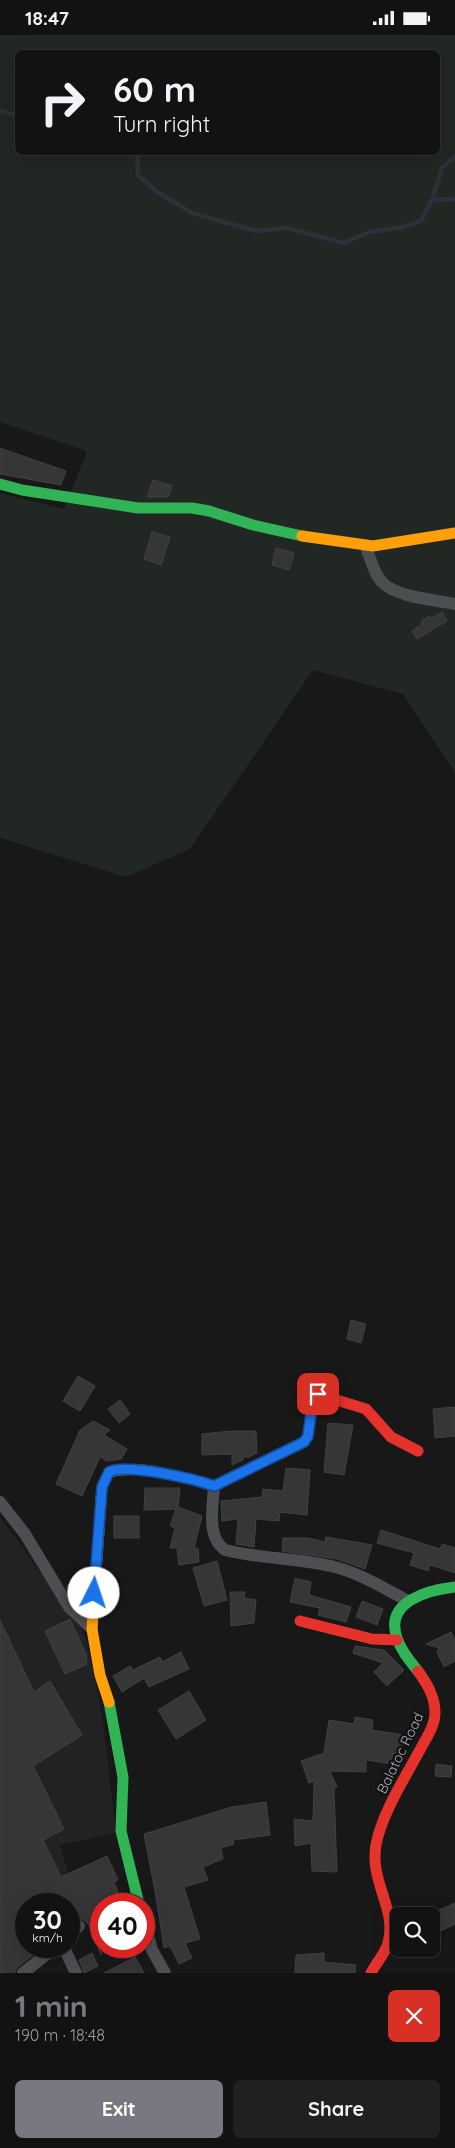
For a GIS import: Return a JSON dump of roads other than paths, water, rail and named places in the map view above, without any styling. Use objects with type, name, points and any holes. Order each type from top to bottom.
[{"type":"street","points":[[0,484],[22,490],[138,508],[192,508],[291,534],[366,545],[382,545],[455,533]]},
{"type":"street","points":[[366,545],[379,579],[385,585],[402,593],[455,604]]},
{"type":"street","points":[[136,1893],[121,1831],[122,1770],[110,1706],[100,1675],[92,1629],[102,1487],[109,1472],[114,1469],[128,1468],[200,1481],[214,1486],[304,1442],[308,1436],[313,1398],[318,1394],[366,1409],[391,1437],[418,1451]]},
{"type":"street","points":[[214,1486],[213,1531],[215,1541],[225,1550],[310,1561],[337,1567],[359,1575],[408,1601]]},
{"type":"street","points":[[0,1502],[45,1565],[69,1607],[92,1629]]},
{"type":"street","points":[[300,1621],[372,1639],[397,1640],[395,1622],[408,1601],[421,1594],[455,1587]]},
{"type":"street","name":"Balatoc Road","points":[[371,1973],[388,1946],[390,1927],[375,1873],[374,1848],[385,1817],[432,1727],[435,1713],[435,1701],[429,1686],[397,1640]]},
{"type":"street","points":[[155,1956],[164,1973]]},
{"type":"street","points":[[23,1973],[42,1958]]},
{"type":"street","points":[[69,1958],[76,1973]]},
{"type":"waterway","points":[[0,111],[15,115]]},
{"type":"waterway","points":[[137,155],[138,175],[156,191],[192,213],[257,231],[287,228],[344,243],[369,232],[399,228],[421,221],[432,200],[442,168],[455,157]]},
{"type":"waterway","points":[[432,200],[455,199]]}]
